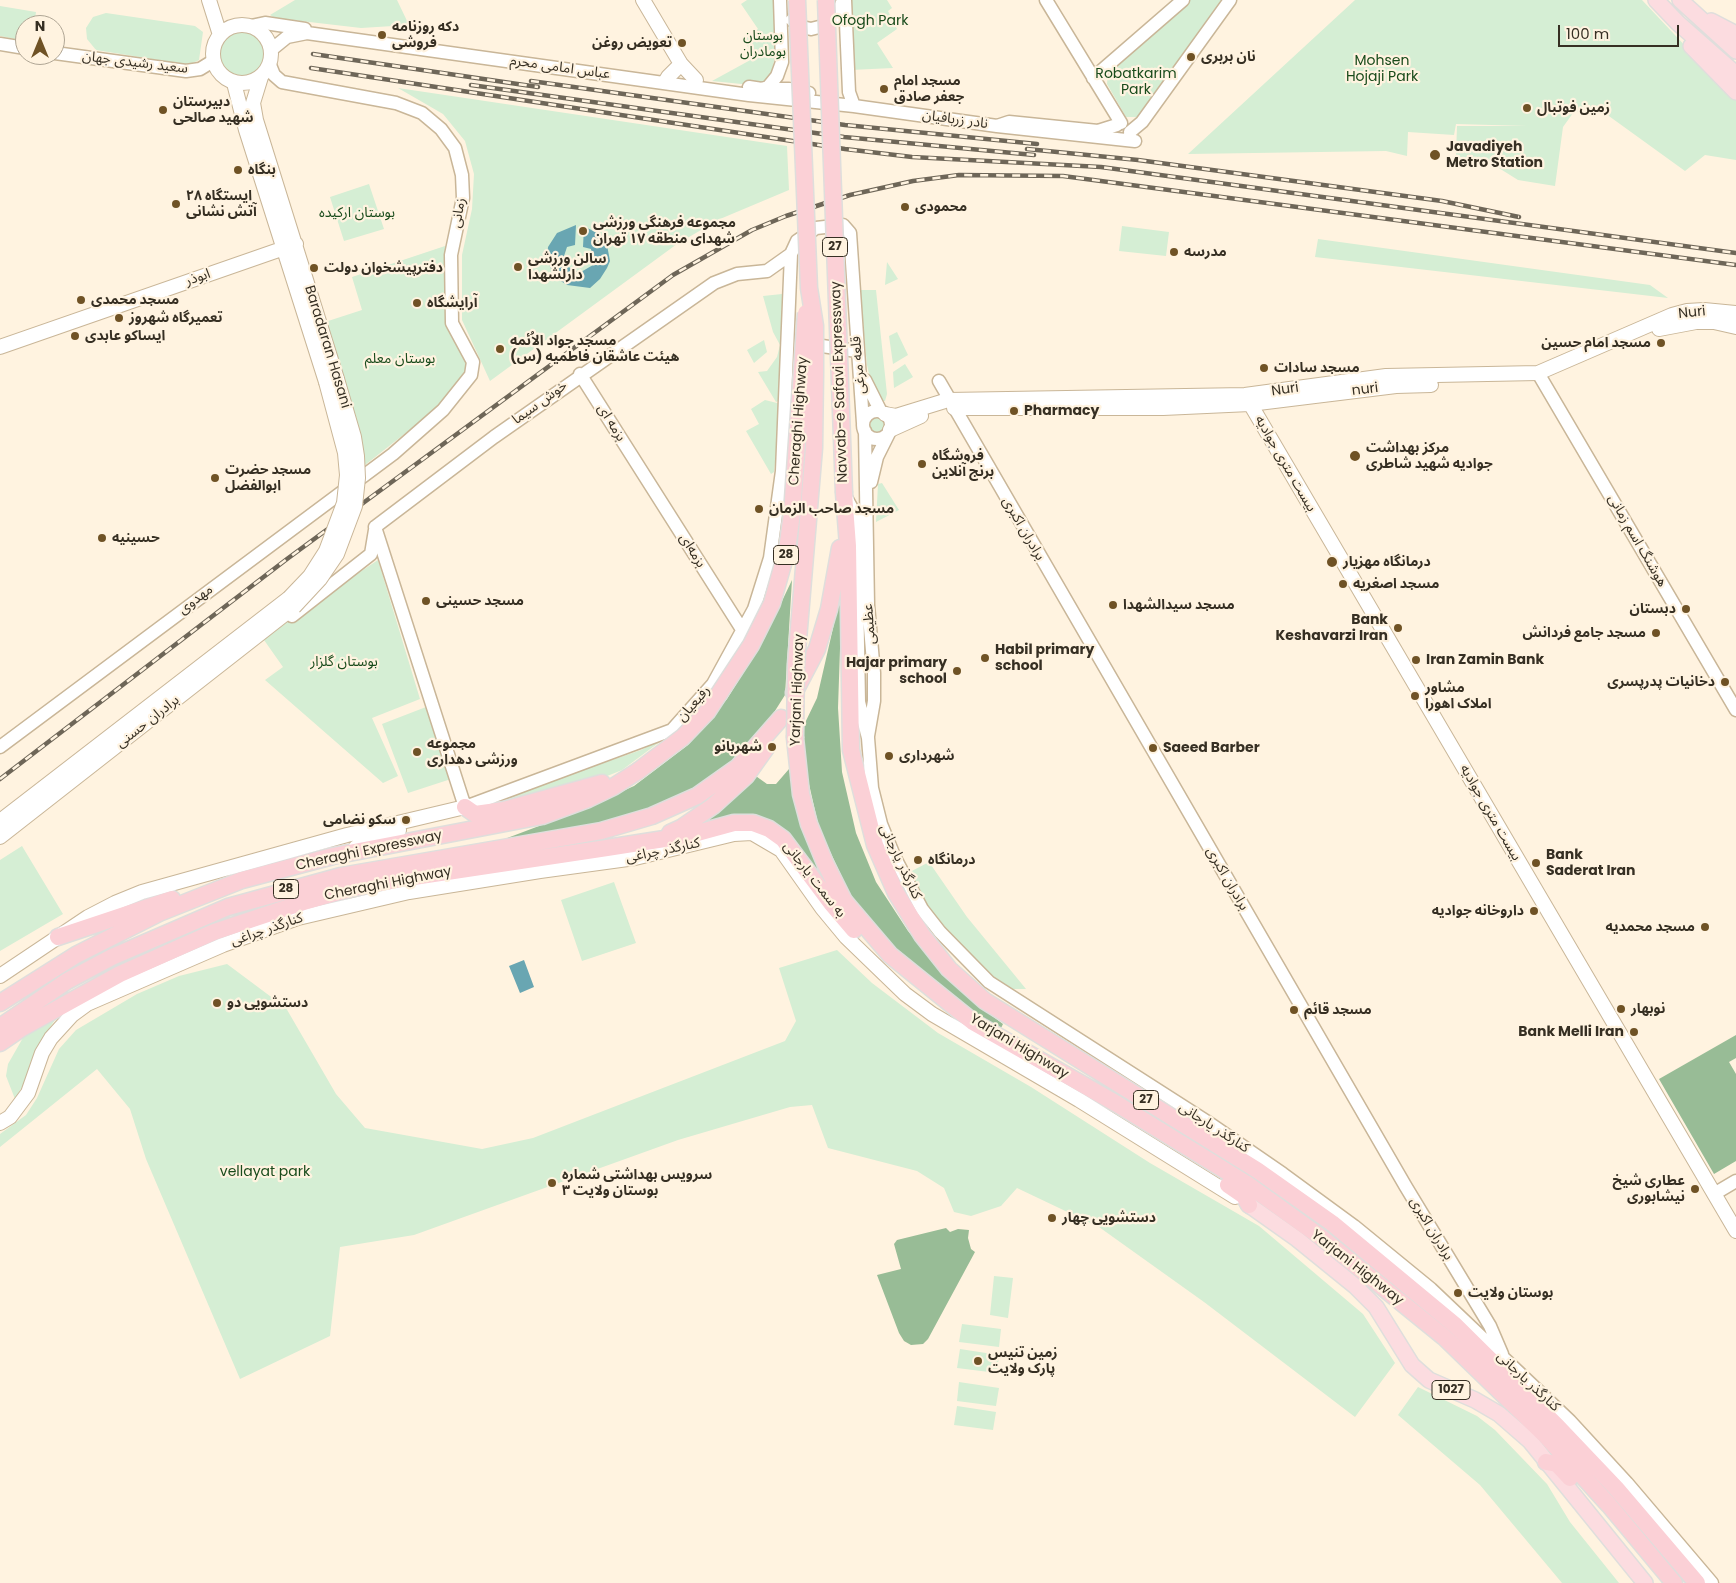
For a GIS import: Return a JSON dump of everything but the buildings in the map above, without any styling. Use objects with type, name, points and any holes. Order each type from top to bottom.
[{"type":"highway","name":"Navvab-e Safavi Expressway","points":[[797,0],[809,288]]},
{"type":"highway","name":"Navvab-e Safavi Expressway","points":[[826,0],[844,494]]},
{"type":"highway","name":"Yarjani Highway","points":[[809,288],[815,326],[814,448],[796,664],[795,738],[801,794],[809,824],[825,863],[844,901],[883,948],[923,983],[973,1022],[1117,1104],[1247,1184],[1322,1238],[1444,1337],[1546,1436],[1636,1537],[1674,1583]]},
{"type":"highway","name":"Cheraghi Highway","points":[[638,771],[682,737],[707,712],[751,645],[774,595],[787,550],[792,513],[801,405],[804,326],[809,288]]},
{"type":"highway","name":"Yarjani Highway","points":[[844,494],[848,546],[851,750],[875,845],[896,893],[922,935],[949,970],[985,1001],[1257,1170],[1332,1223],[1455,1325],[1558,1427],[1706,1581]]},
{"type":"highway","name":"Cheraghi Highway","points":[[0,1027],[67,981],[112,957],[228,907],[341,876],[601,831],[652,816],[698,796],[738,767],[781,718],[816,649],[829,610],[839,556],[844,494]]},
{"type":"highway","points":[[658,839],[681,828],[714,806],[746,776],[761,757],[781,718]]},
{"type":"highway","points":[[466,807],[475,814],[504,810],[596,785],[638,771]]},
{"type":"highway","name":"Cheraghi Expressway","points":[[0,1003],[76,955],[159,913],[242,880],[333,856],[542,816],[588,799],[638,771]]},
{"type":"highway","name":"به سمت یارجانی","points":[[658,839],[690,834],[734,823],[753,823],[769,829],[783,839],[830,903],[870,946],[909,981],[923,983]]},
{"type":"highway","name":"Cheraghi Highway","points":[[0,1043],[22,1028],[120,974],[236,925],[349,889],[658,839]]},
{"type":"highway","points":[[58,937],[143,907],[242,880]]},
{"type":"highway","points":[[1117,1104],[1120,1114],[1244,1196],[1249,1205]]},
{"type":"highway","points":[[1546,1462],[1557,1464],[1622,1533],[1636,1537]]},
{"type":"main road","points":[[209,0],[220,35]]},
{"type":"main road","points":[[643,0],[681,64],[696,80]]},
{"type":"main road","points":[[1656,0],[1678,23],[1736,74]]},
{"type":"main road","points":[[1685,5],[1736,34]]},
{"type":"main road","points":[[1685,5],[1736,51]]},
{"type":"main road","points":[[1678,23],[1692,47],[1736,92]]},
{"type":"main road","points":[[236,25],[251,26],[265,35],[271,50],[270,65],[261,77],[253,82],[234,82],[220,74],[213,61],[214,45],[220,35],[236,25]]},
{"type":"main road","points":[[666,79],[681,64]]},
{"type":"main road","name":"Baradaran Hasani","points":[[261,77],[253,102],[273,194]]},
{"type":"main road","name":"Baradaran Hasani","points":[[234,82],[273,194],[331,380],[345,452],[347,476],[344,503],[326,551],[292,603]]},
{"type":"main road","name":"ابوذر","points":[[0,347],[289,246]]},
{"type":"main road","name":"Nuri","points":[[1673,320],[1687,311],[1736,313]]},
{"type":"main road","points":[[1714,322],[1736,319]]},
{"type":"main road","points":[[1540,377],[1654,331],[1673,320],[1714,322],[1736,327]]},
{"type":"main road","name":"Nuri","points":[[883,413],[896,416],[951,404],[1090,404],[1247,399],[1386,376],[1540,377]]},
{"type":"main road","name":"بیست متری جوادیه","points":[[1247,399],[1736,1230]]},
{"type":"main road","name":"Nuri","points":[[890,430],[951,404]]},
{"type":"main road","name":"برادران حسنی","points":[[0,837],[98,761],[292,603]]},
{"type":"main road","name":"برادران حسنی","points":[[0,821],[292,603]]},
{"type":"main road","points":[[0,976],[108,906],[142,892],[338,837],[466,807]]},
{"type":"main road","points":[[333,856],[399,830],[418,818]]},
{"type":"main road","name":"کنارگذر چراغی","points":[[0,1124],[10,1116],[28,1093],[42,1054],[61,1024],[87,1004],[223,945],[298,918],[409,892],[635,858],[734,834],[752,834],[781,850],[846,938],[905,994],[932,1014],[1079,1100],[1249,1205]]},
{"type":"main road","points":[[87,1004],[110,986],[153,964],[228,932],[236,925]]},
{"type":"main road","name":"1027","points":[[1249,1205],[1297,1239],[1355,1286],[1376,1306],[1412,1365],[1429,1380],[1475,1400],[1499,1414],[1530,1441],[1645,1583]]},
{"type":"street","points":[[781,0],[792,20],[802,27],[811,29],[820,28],[832,21],[844,0]]},
{"type":"street","points":[[781,0],[782,62],[792,95],[835,99],[854,106]]},
{"type":"street","points":[[844,0],[849,92],[854,106]]},
{"type":"street","points":[[1046,0],[1094,78],[1119,124],[1128,125],[1129,137]]},
{"type":"street","points":[[1094,78],[1183,0]]},
{"type":"street","points":[[1129,137],[1142,122],[1230,0]]},
{"type":"street","name":"عباس امامی محرم","points":[[251,26],[266,23],[551,64]]},
{"type":"street","name":"عباس امامی محرم","points":[[271,50],[287,37],[307,33],[792,95]]},
{"type":"street","points":[[0,44],[15,46]]},
{"type":"street","name":"سعید رشیدی جهان","points":[[65,54],[186,70],[200,69],[213,61]]},
{"type":"street","points":[[762,89],[774,81],[782,62]]},
{"type":"street","name":"زمانی","points":[[270,65],[274,75],[282,82],[396,103],[422,113],[441,129],[455,148],[462,175],[463,198],[451,255],[452,323],[473,362],[471,375],[443,410],[393,454]]},
{"type":"street","name":"عباس امامی محرم","points":[[666,79],[696,80],[762,89],[837,106],[854,106]]},
{"type":"street","name":"نادر زربافیان","points":[[854,106],[997,126],[1129,137]]},
{"type":"street","name":"نادر زربافیان","points":[[997,126],[1009,122],[1098,131],[1119,124]]},
{"type":"street","name":"قلعه مرغی","points":[[791,254],[797,241],[816,228],[837,225],[847,229],[851,240],[868,509]]},
{"type":"street","name":"خوش سیما","points":[[376,527],[472,453],[580,374],[714,283],[737,274],[767,271],[791,254]]},
{"type":"street","name":"رفیعیان","points":[[466,807],[672,730],[713,684],[754,609],[770,558],[782,471],[791,254]]},
{"type":"street","points":[[767,271],[784,280],[789,288]]},
{"type":"street","points":[[788,342],[857,351],[868,389],[890,421],[890,430],[875,466],[868,509]]},
{"type":"street","name":"بزمه ای","points":[[580,374],[642,472]]},
{"type":"street","name":"هوشنگ اسم زمانی","points":[[1540,377],[1736,710]]},
{"type":"street","name":"برادران اکبری","points":[[938,381],[1398,1174],[1490,1326],[1503,1359]]},
{"type":"street","points":[[883,413],[868,415],[864,427],[876,439],[884,437],[890,430]]},
{"type":"street","name":"مهدوی","points":[[0,747],[393,454]]},
{"type":"street","name":"بزمه‌ای","points":[[642,472],[743,631]]},
{"type":"street","name":"کنارگذر یارجانی","points":[[844,494],[854,512],[856,531],[858,694],[868,738],[872,788],[881,824],[922,909],[960,955],[989,982],[1014,1000],[1206,1121],[1354,1226],[1431,1289],[1570,1421],[1602,1455],[1706,1581]]},
{"type":"street","name":"عظیمی","points":[[868,509],[868,596],[874,689],[868,738]]},
{"type":"street","points":[[371,554],[376,527]]},
{"type":"street","points":[[376,527],[466,807]]},
{"type":"street","points":[[98,761],[121,748],[371,554],[384,554]]},
{"type":"street","points":[[858,694],[864,701],[869,702],[874,689]]},
{"type":"street","points":[[1714,1194],[1736,1181]]},
{"type":"green space","points":[[295,0],[397,0],[409,25],[361,28],[275,18],[270,15]]},
{"type":"green space","name":"بوستان بومادران","points":[[747,0],[777,0],[777,49],[770,78],[761,86],[712,81],[754,58],[744,40],[758,29],[741,4]]},
{"type":"green space","name":"Ofogh Park","points":[[848,0],[887,0],[892,8],[888,11],[897,29],[877,43],[893,68],[851,70]]},
{"type":"green space","name":"Robatkarim Park","points":[[1190,0],[1224,0],[1143,117],[1126,117],[1107,84],[1108,72]]},
{"type":"green space","name":"Mohsen Hojaji Park","points":[[1355,0],[1642,0],[1736,100],[1736,160],[1705,155],[1685,171],[1595,106],[1573,113],[1563,127],[1555,186],[1518,180],[1494,165],[1456,156],[1457,126],[1527,126],[1456,124],[1454,135],[1408,132],[1407,156],[1386,151],[1188,154]]},
{"type":"green space","points":[[0,6],[36,12],[36,15],[15,15],[15,39],[0,36]]},
{"type":"green space","points":[[106,13],[195,26],[203,32],[199,60],[189,65],[96,50],[87,39],[86,28],[93,17]]},
{"type":"green space","points":[[237,29],[247,29],[260,36],[267,49],[267,59],[260,72],[247,79],[237,79],[228,75],[221,68],[217,59],[217,49],[221,40],[228,33]]},
{"type":"green space","name":"مجموعه فرهنگی ورزشی شهدای منطقه ۱۷ تهران","points":[[398,88],[787,146],[789,190],[720,219],[677,244],[490,381],[462,320],[462,255],[472,209],[474,174],[465,141],[443,114]]},
{"type":"green space","name":"بوستان ارکیده","points":[[369,184],[384,229],[344,241],[330,197]]},
{"type":"green space","points":[[1122,226],[1169,232],[1166,256],[1119,251]]},
{"type":"green space","points":[[1318,239],[1650,285],[1668,298],[1315,257]]},
{"type":"green space","name":"بوستان معلم","points":[[448,245],[447,319],[469,368],[451,393],[426,417],[365,465],[356,417],[325,322],[362,310],[352,277]]},
{"type":"green space","points":[[887,262],[898,279],[885,285]]},
{"type":"green space","points":[[860,290],[876,290],[887,394],[885,401],[882,401],[873,391],[867,365]]},
{"type":"green space","points":[[782,294],[781,400],[776,402],[758,372],[767,371],[777,357],[780,345],[773,332],[763,296]]},
{"type":"green space","points":[[897,332],[908,355],[893,364],[889,336]]},
{"type":"green space","points":[[764,340],[767,352],[754,363],[747,350]]},
{"type":"green space","points":[[905,364],[913,377],[894,388],[893,372]]},
{"type":"green space","points":[[765,400],[781,404],[774,472],[771,474],[746,431],[759,424],[751,409]]},
{"type":"green space","points":[[878,418],[884,420],[886,426],[884,432],[878,434],[872,432],[870,426],[872,420]]},
{"type":"green space","points":[[882,483],[899,510],[876,522],[878,484]]},
{"type":"green space","name":"بوستان گلزار","points":[[378,560],[420,699],[372,718],[398,776],[383,783],[265,680],[283,667],[264,640],[303,610]]},
{"type":"green space","points":[[792,580],[785,695],[761,733],[732,763],[696,791],[631,818],[502,840],[576,812],[634,786],[688,745],[727,699],[764,639]]},
{"type":"green space","points":[[842,589],[838,708],[842,772],[856,833],[876,882],[908,931],[946,977],[972,1001],[1003,1024],[1000,1030],[961,1005],[917,972],[874,928],[849,892],[819,828],[806,771],[803,727],[817,698]]},
{"type":"green space","name":"مجموعه ورزشی دهداری","points":[[426,707],[451,779],[408,793],[382,724]]},
{"type":"green space","points":[[665,738],[622,770],[585,785],[494,808],[478,806],[641,750]]},
{"type":"green space","points":[[789,769],[801,825],[841,907],[790,840],[691,829],[753,774],[767,784],[776,784]]},
{"type":"green space","points":[[22,846],[63,914],[0,951],[0,860]]},
{"type":"green space","points":[[929,862],[967,917],[1026,989],[1006,989],[984,971],[933,914],[908,873]]},
{"type":"green space","points":[[614,882],[636,943],[582,961],[561,900]]},
{"type":"green space","name":"vellayat park","points":[[837,950],[872,983],[938,1033],[1031,1087],[1150,1163],[1259,1226],[1363,1314],[1395,1363],[1355,1417],[1204,1302],[1099,1227],[1017,1188],[1001,1206],[971,1216],[954,1212],[944,1188],[917,1171],[828,1148],[812,1105],[790,1107],[678,1140],[414,1235],[340,1247],[330,1336],[240,1379],[146,1159],[130,1109],[97,1069],[0,1147],[0,1134],[26,1115],[37,1098],[59,1049],[76,1030],[137,994],[179,976],[227,964],[286,1008],[336,1094],[365,1128],[482,1149],[533,1138],[785,1041],[796,1021],[779,968]]},
{"type":"green space","points":[[70,1008],[55,1020],[42,1039],[30,1063],[26,1080],[15,1099],[6,1076],[8,1064],[24,1036],[41,1023]]},
{"type":"green space","points":[[1736,1035],[1736,1058],[1729,1062],[1736,1074],[1736,1161],[1714,1174],[1659,1079]]},
{"type":"green space","points":[[946,1228],[950,1232],[958,1229],[969,1230],[968,1238],[971,1249],[975,1252],[928,1339],[923,1344],[911,1345],[904,1341],[899,1333],[877,1275],[901,1269],[894,1244],[897,1240]]},
{"type":"green space","points":[[994,1276],[1013,1278],[1008,1318],[990,1315]]},
{"type":"green space","points":[[962,1324],[1001,1329],[999,1347],[959,1342]]},
{"type":"green space","name":"زمین تنیس پارک ولایت","points":[[960,1349],[999,1355],[997,1373],[957,1368]]},
{"type":"green space","points":[[959,1382],[999,1388],[996,1406],[957,1401]]},
{"type":"green space","points":[[1418,1387],[1477,1416],[1495,1430],[1547,1484],[1570,1522],[1619,1583],[1562,1583],[1480,1485],[1398,1415]]},
{"type":"green space","points":[[957,1406],[996,1412],[993,1430],[954,1425]]},
{"type":"water","points":[[576,225],[575,245],[567,247],[564,256],[566,265],[573,270],[581,272],[593,265],[591,249],[583,247],[584,226],[602,236],[607,245],[610,261],[600,279],[590,288],[567,285],[556,278],[547,261],[548,247],[557,233]]},
{"type":"water","points":[[524,960],[534,987],[520,993],[509,966]]},
{"type":"railway","points":[[313,54],[538,87]]},
{"type":"railway","points":[[311,68],[845,149],[912,157],[1101,167],[1736,253]]},
{"type":"railway","points":[[531,81],[845,125],[1037,144]]},
{"type":"railway","points":[[471,85],[844,137],[1034,155]]},
{"type":"railway","points":[[1027,149],[1138,160],[1442,201],[1519,217]]},
{"type":"railway","points":[[0,779],[287,559],[673,275],[752,230],[786,216],[850,195],[913,181],[959,175],[1063,176],[1736,265]]},
{"type":"place","name":"دکه روزنامه فروشی","points":[[382,35]]},
{"type":"place","name":"تعویض روغن","points":[[682,43]]},
{"type":"place","name":"نان بربری","points":[[1191,57]]},
{"type":"place","name":"مسجد امام جعفر صادق","points":[[884,89]]},
{"type":"place","name":"زمین فوتبال","points":[[1527,108]]},
{"type":"place","name":"دبیرستان شهید صالحی","points":[[163,110]]},
{"type":"place","name":"Javadiyeh Metro Station","points":[[1435,155]]},
{"type":"place","name":"بنگاه","points":[[238,170]]},
{"type":"place","name":"ایستگاه ۲۸ آتش نشانی","points":[[176,204]]},
{"type":"place","name":"محمودی","points":[[905,207]]},
{"type":"place","name":"مجموعه فرهنگی ورزشی شهدای منطقه ۱۷ تهران","points":[[583,231]]},
{"type":"place","name":"مدرسه","points":[[1174,252]]},
{"type":"place","name":"سالن ورزشی دارلشهدا","points":[[518,267]]},
{"type":"place","name":"دفترپیشخوان دولت","points":[[314,268]]},
{"type":"place","name":"مسجد محمدی","points":[[81,300]]},
{"type":"place","name":"آرایشگاه","points":[[417,303]]},
{"type":"place","name":"تعمیرگاه شهروز","points":[[119,318]]},
{"type":"place","name":"ایساکو عابدی","points":[[75,336]]},
{"type":"place","name":"مسجد امام حسین","points":[[1661,343]]},
{"type":"place","name":"مسجد جواد الاُئمه هیئت عاشقان فاطمیه (س)","points":[[500,349]]},
{"type":"place","name":"مسجد سادات","points":[[1264,368]]},
{"type":"place","name":"Pharmacy","points":[[1014,411]]},
{"type":"place","name":"مرکز بهداشت جوادیه شهید شاطری","points":[[1355,456]]},
{"type":"place","name":"فروشگاه برنج آنلاین","points":[[922,464]]},
{"type":"place","name":"مسجد حضرت ابوالفضل","points":[[215,478]]},
{"type":"place","name":"مسجد صاحب الزمان","points":[[759,509]]},
{"type":"place","name":"حسینیه","points":[[102,538]]},
{"type":"place","name":"درمانگاه مهزیار","points":[[1332,562]]},
{"type":"place","name":"مسجد اصغریه","points":[[1343,584]]},
{"type":"place","name":"مسجد حسینی","points":[[426,601]]},
{"type":"place","name":"مسجد سیدالشهدا","points":[[1113,605]]},
{"type":"place","name":"دبستان","points":[[1686,609]]},
{"type":"place","name":"Bank Keshavarzi Iran","points":[[1398,628]]},
{"type":"place","name":"مسجد جامع فردانش","points":[[1656,633]]},
{"type":"place","name":"Habil primary school","points":[[985,658]]},
{"type":"place","name":"Iran Zamin Bank","points":[[1416,660]]},
{"type":"place","name":"Hajar primary school","points":[[957,671]]},
{"type":"place","name":"دخانیات پدرپسری","points":[[1725,682]]},
{"type":"place","name":"مشاور املاک اهورا","points":[[1415,696]]},
{"type":"place","name":"شهربانو","points":[[772,747]]},
{"type":"place","name":"Saeed Barber","points":[[1153,748]]},
{"type":"place","name":"مجموعه ورزشی دهداری","points":[[417,752]]},
{"type":"place","name":"شهرداری","points":[[889,756]]},
{"type":"place","name":"سکو نضامی","points":[[406,820]]},
{"type":"place","name":"درمانگاه","points":[[918,860]]},
{"type":"place","name":"Bank Saderat Iran","points":[[1536,863]]},
{"type":"place","name":"داروخانه جوادیه","points":[[1534,911]]},
{"type":"place","name":"مسجد محمدیه","points":[[1705,927]]},
{"type":"place","name":"دستشویی دو","points":[[217,1003]]},
{"type":"place","name":"نوبهار","points":[[1621,1009]]},
{"type":"place","name":"مسجد قائم","points":[[1294,1010]]},
{"type":"place","name":"Bank Melli Iran","points":[[1634,1032]]},
{"type":"place","name":"سرویس بهداشتی شماره ۳ بوستان ولایت","points":[[552,1183]]},
{"type":"place","name":"عطاری شیخ نیشابوری","points":[[1695,1189]]},
{"type":"place","name":"دستشویی چهار","points":[[1052,1218]]},
{"type":"place","name":"بوستان ولایت","points":[[1458,1293]]},
{"type":"place","name":"زمین تنیس پارک ولایت","points":[[978,1361]]}]
